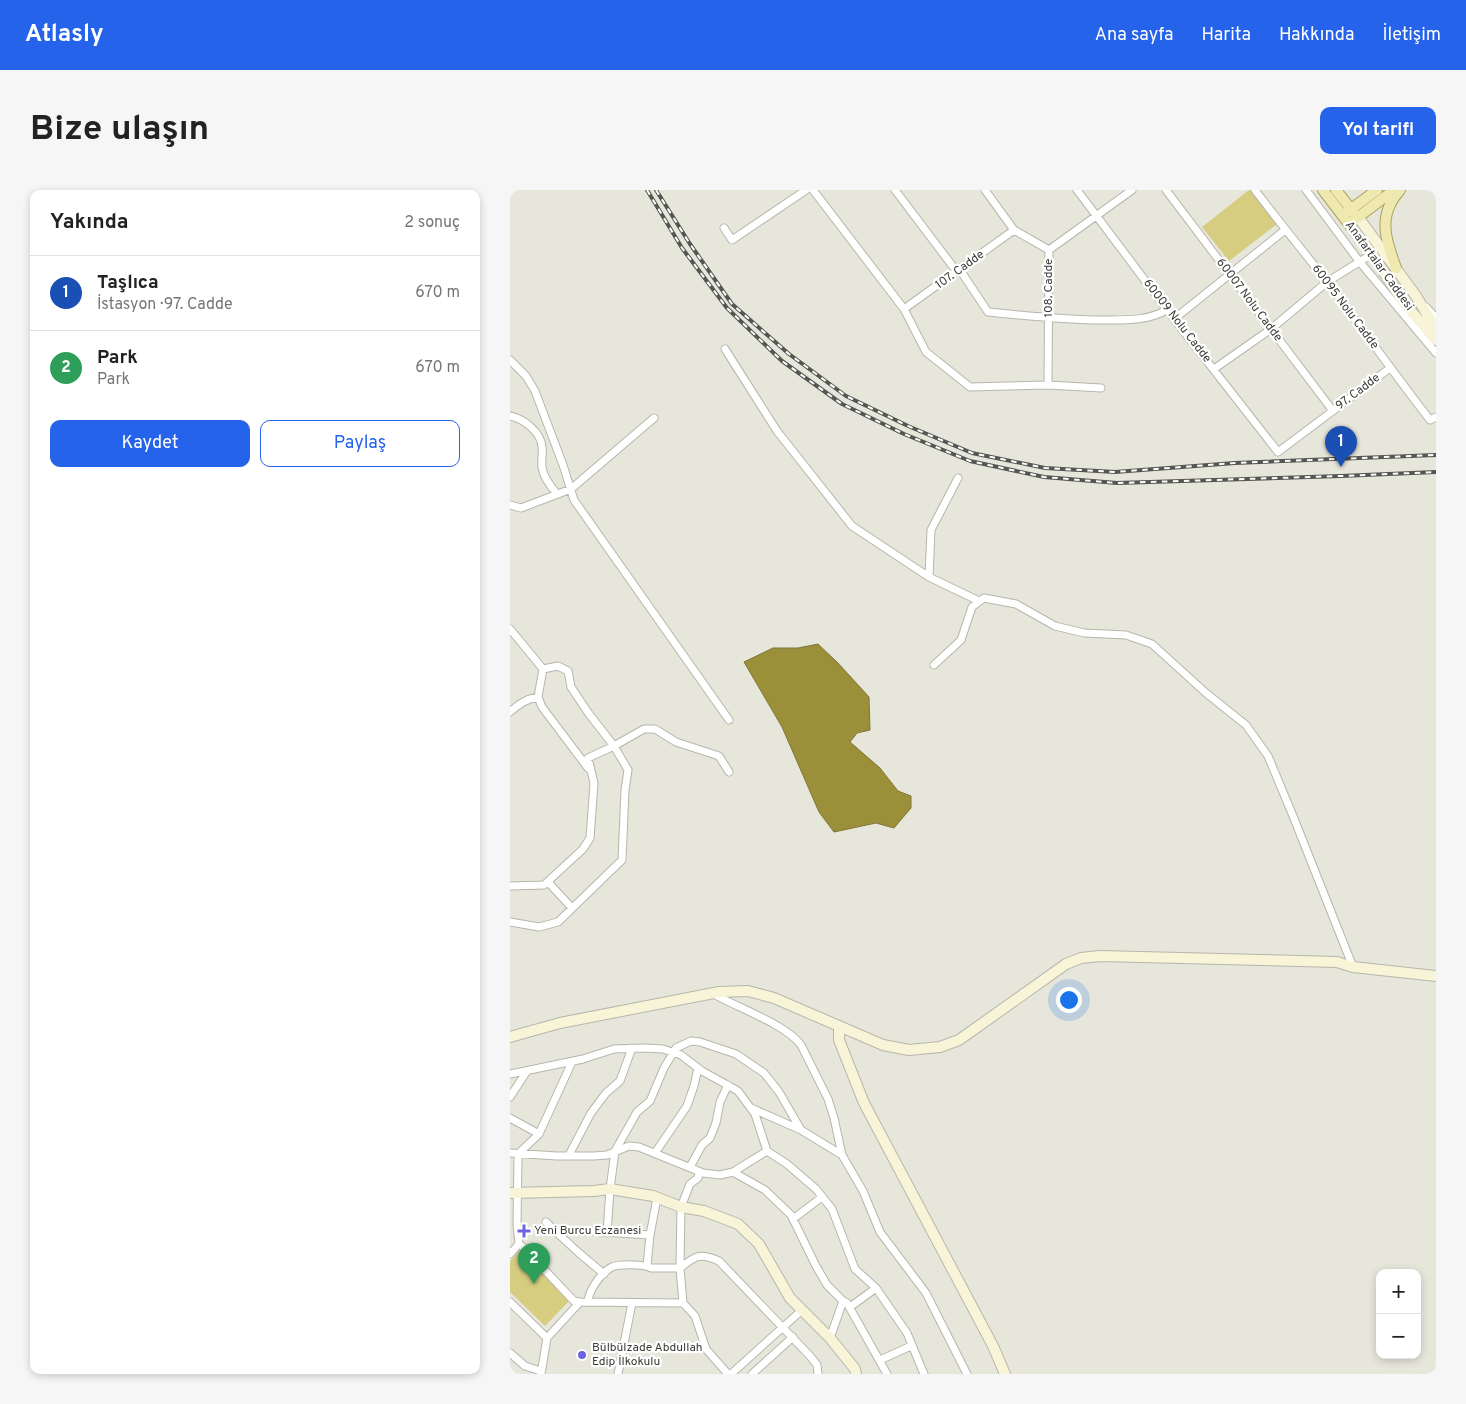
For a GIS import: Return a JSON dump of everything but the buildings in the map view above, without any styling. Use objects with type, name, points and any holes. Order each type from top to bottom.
[{"type":"main road","name":"Anafartalar Caddesi","points":[[1323,190],[1350,216],[1396,268],[1436,329]]},
{"type":"main road","name":"Anafartalar Caddesi","points":[[1336,190],[1372,254],[1404,303],[1436,340]]},
{"type":"main road","points":[[1350,216],[1377,190]]},
{"type":"main road","points":[[1350,216],[1394,190]]},
{"type":"main road","points":[[1396,268],[1388,244],[1385,220],[1390,204],[1400,190]]},
{"type":"main road","points":[[510,1037],[560,1023],[711,993],[748,991],[774,998],[883,1045],[909,1050],[940,1048],[959,1040],[1066,964],[1081,958],[1100,956],[1337,962],[1353,967],[1436,976]]},
{"type":"main road","points":[[839,1026],[839,1040],[864,1103],[993,1346],[1005,1374]]},
{"type":"main road","points":[[514,1193],[610,1189],[657,1198],[681,1207],[704,1211],[738,1224],[759,1244],[790,1298],[830,1338],[855,1369],[856,1374]]},
{"type":"street","points":[[724,228],[732,240],[806,190]]},
{"type":"street","points":[[895,190],[988,312],[1048,318],[1136,320],[1154,316],[1168,310]]},
{"type":"street","name":"108. Cadde","points":[[985,190],[1014,230],[1049,250],[1048,385]]},
{"type":"street","name":"60009 Nolu Cadde","points":[[1077,190],[1174,319],[1278,452]]},
{"type":"street","points":[[1049,250],[1132,190]]},
{"type":"street","name":"60007 Nolu Cadde","points":[[1166,190],[1333,411]]},
{"type":"street","name":"60095 Nolu Cadde","points":[[1255,190],[1327,282],[1430,420],[1436,416]]},
{"type":"street","points":[[1306,190],[1359,261],[1436,353]]},
{"type":"street","points":[[815,191],[904,309],[926,352],[970,387],[1048,385],[1101,388]]},
{"type":"street","name":"107. Cadde","points":[[904,309],[1014,230]]},
{"type":"street","points":[[1174,319],[1285,230]]},
{"type":"street","points":[[1214,369],[1271,329],[1327,282],[1372,254]]},
{"type":"street","points":[[1416,296],[1436,318]]},
{"type":"street","points":[[725,349],[778,431],[852,526],[929,577],[979,601]]},
{"type":"street","points":[[510,360],[526,376],[535,392],[574,500],[729,720]]},
{"type":"street","name":"97. Cadde","points":[[1278,452],[1390,368]]},
{"type":"street","points":[[510,416],[515,417],[536,432],[542,446],[542,468],[550,485],[557,494]]},
{"type":"street","points":[[510,505],[521,508],[570,489],[654,418]]},
{"type":"street","points":[[929,577],[931,530],[958,478]]},
{"type":"street","points":[[934,665],[962,640],[972,607],[984,598],[1016,604],[1055,626],[1084,632],[1126,635],[1152,644],[1206,693],[1246,725],[1268,756],[1353,967]]},
{"type":"street","points":[[510,629],[543,669],[538,697],[542,708],[591,772]]},
{"type":"street","points":[[510,922],[539,927],[558,922],[622,860],[625,790],[628,770],[614,746],[589,714],[572,687],[568,671],[558,666],[543,669]]},
{"type":"street","points":[[510,712],[522,702],[538,697]]},
{"type":"street","points":[[510,886],[544,885],[583,849],[590,838],[594,783],[588,758],[644,729],[655,729],[676,742],[719,756],[729,772]]},
{"type":"street","points":[[548,882],[572,908]]},
{"type":"street","points":[[711,993],[765,1020],[797,1040],[812,1065],[828,1099],[842,1155],[863,1191],[880,1232],[926,1293],[967,1374]]},
{"type":"street","points":[[607,1233],[615,1151],[637,1112],[650,1101],[664,1068],[676,1048],[691,1041],[700,1042],[736,1054],[764,1073],[779,1092],[801,1130]]},
{"type":"street","points":[[569,1155],[591,1113],[606,1093],[620,1081],[632,1048]]},
{"type":"street","points":[[510,1074],[572,1062],[614,1049],[663,1049],[681,1055],[698,1068],[738,1091],[755,1114],[767,1150],[787,1164],[816,1189],[832,1209],[855,1269],[876,1288],[907,1333],[924,1374]]},
{"type":"street","points":[[514,1154],[539,1134],[572,1062]]},
{"type":"street","points":[[655,1153],[687,1106],[698,1068]]},
{"type":"street","points":[[510,1097],[527,1071]]},
{"type":"street","points":[[690,1168],[702,1145],[710,1138],[716,1123],[720,1102],[728,1086]]},
{"type":"street","points":[[750,1107],[801,1130],[842,1155]]},
{"type":"street","points":[[510,1118],[539,1134]]},
{"type":"street","points":[[514,1154],[594,1156],[607,1154],[629,1146],[639,1146],[699,1172],[720,1175],[733,1172],[767,1150]]},
{"type":"street","points":[[514,1154],[514,1236],[519,1244],[526,1249],[574,1301],[682,1303]]},
{"type":"street","points":[[699,1172],[698,1178],[690,1184],[681,1207],[680,1268],[682,1303],[695,1316],[706,1348],[729,1374],[802,1310]]},
{"type":"street","points":[[733,1172],[766,1190],[791,1215],[827,1285],[850,1307],[887,1374]]},
{"type":"street","points":[[793,1219],[822,1197]]},
{"type":"street","points":[[647,1266],[657,1198]]},
{"type":"street","points":[[546,1222],[604,1274]]},
{"type":"street","points":[[554,1230],[650,1236]]},
{"type":"street","points":[[510,1254],[519,1244]]},
{"type":"street","points":[[510,1353],[525,1366],[541,1373],[546,1338],[584,1302],[604,1274],[613,1267],[638,1265],[651,1268],[680,1268],[692,1258],[706,1256],[719,1261],[793,1337],[817,1365],[818,1374]]},
{"type":"street","points":[[850,1307],[876,1288]]},
{"type":"street","points":[[830,1338],[843,1301]]},
{"type":"street","points":[[510,1302],[546,1338]]},
{"type":"street","points":[[618,1374],[632,1303]]},
{"type":"street","points":[[752,1374],[793,1337]]},
{"type":"street","points":[[880,1360],[912,1346]]},
{"type":"shaded area","points":[[1251,190],[1277,224],[1229,261],[1202,227]]},
{"type":"shaded area","points":[[818,644],[869,697],[870,730],[857,733],[850,742],[880,768],[898,791],[911,796],[911,808],[894,828],[876,823],[834,832],[819,812],[782,727],[744,662],[773,648],[798,648]]},
{"type":"shaded area","points":[[521,1250],[570,1300],[545,1326],[510,1292],[510,1261]]},
{"type":"railway","points":[[647,190],[682,248],[727,308],[782,361],[842,404],[904,434],[970,461],[1044,477],[1117,483],[1436,472]]},
{"type":"railway","points":[[656,190],[690,244],[732,304],[789,354],[846,396],[908,426],[972,453],[1045,468],[1115,472],[1235,463],[1436,455]]},
{"type":"place","name":"Taşlıca","points":[[1341,467]]},
{"type":"place","name":"Yeni Burcu Eczanesi","points":[[524,1231]]},
{"type":"place","name":"Park","points":[[534,1284]]},
{"type":"place","name":"Bülbülzade Abdullah Edip İlkokulu","points":[[582,1355]]}]
